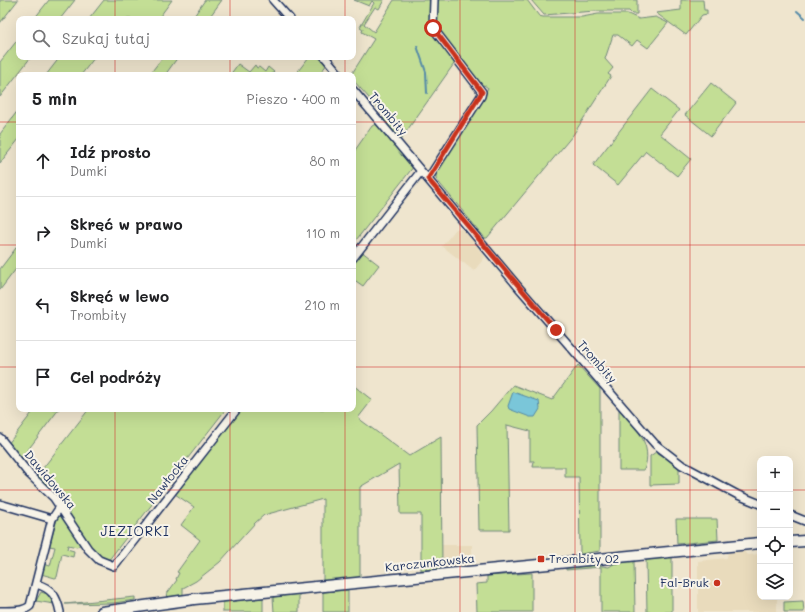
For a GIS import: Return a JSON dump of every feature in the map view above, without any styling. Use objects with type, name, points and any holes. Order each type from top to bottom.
[{"type":"street","points":[[273,0],[287,16]]},
{"type":"street","points":[[428,179],[482,92],[433,28],[434,0]]},
{"type":"street","points":[[328,60],[338,72]]},
{"type":"street","name":"Trombity","points":[[356,94],[520,289],[655,444],[682,465],[738,495],[757,503]]},
{"type":"street","points":[[356,254],[421,170]]},
{"type":"street","name":"Nawłocka","points":[[116,565],[235,412]]},
{"type":"street","name":"Dawidowska","points":[[0,438],[29,474],[50,493],[94,556],[110,566],[116,565]]},
{"type":"street","points":[[0,504],[52,519]]},
{"type":"street","points":[[0,611],[18,612],[28,609],[32,602],[52,519],[60,507]]},
{"type":"street","points":[[793,516],[805,521]]},
{"type":"street","points":[[793,542],[805,541]]},
{"type":"street","name":"Karczunkowska","points":[[102,612],[194,599],[757,543]]},
{"type":"street","points":[[36,584],[45,587],[53,593],[57,600],[60,612]]},
{"type":"shaded area","points":[[456,229],[463,229],[485,257],[474,271],[442,246]]},
{"type":"shaded area","points":[[442,545],[472,545],[472,565],[442,569]]},
{"type":"shaded area","name":"Fal-Bruk","points":[[743,550],[747,555],[757,554],[757,600],[777,600],[777,612],[698,612],[698,561],[727,558],[728,551]]},
{"type":"green space","points":[[0,0],[18,0],[0,23]]},
{"type":"green space","points":[[49,0],[75,0],[62,16],[36,16]]},
{"type":"green space","points":[[104,0],[172,0],[160,16],[91,16]]},
{"type":"green space","points":[[205,0],[222,0],[210,16],[194,16]]},
{"type":"green space","points":[[354,0],[384,0],[379,9],[375,7],[364,24],[374,32],[394,0],[432,0],[430,20],[431,29],[456,61],[401,139],[383,119],[385,116],[356,83],[356,72],[353,72],[374,39],[362,32],[363,29],[360,27],[374,3],[372,1],[369,6]]},
{"type":"green space","points":[[435,0],[527,0],[539,16],[543,17],[582,17],[598,14],[628,14],[639,19],[656,17],[668,23],[648,48],[637,40],[632,46],[618,35],[613,35],[605,59],[613,68],[608,74],[611,76],[573,135],[487,238],[485,238],[436,179],[436,171],[488,88],[484,85],[481,86],[435,26]]},
{"type":"green space","points":[[531,0],[637,0],[637,14],[632,14],[629,11],[595,11],[544,15]]},
{"type":"green space","points":[[681,0],[703,0],[704,10],[707,10],[707,14],[702,15],[686,35],[656,13],[681,10]]},
{"type":"green space","points":[[16,42],[16,60],[29,60],[19,72],[16,72],[16,76],[0,97],[0,62]]},
{"type":"green space","points":[[58,60],[93,60],[83,72],[48,72]]},
{"type":"green space","points":[[161,60],[176,60],[167,72],[151,72]]},
{"type":"green space","points":[[307,60],[322,60],[327,64],[321,72],[297,72]]},
{"type":"green space","points":[[238,64],[249,72],[232,72]]},
{"type":"green space","points":[[255,65],[257,68],[259,67],[265,72],[249,72]]},
{"type":"green space","points":[[268,67],[274,72],[265,72]]},
{"type":"green space","points":[[711,83],[736,103],[711,136],[685,115]]},
{"type":"green space","points":[[652,89],[679,110],[660,134],[691,159],[677,176],[646,151],[618,185],[593,165]]},
{"type":"green space","points":[[16,113],[16,143],[0,163],[0,134]]},
{"type":"green space","points":[[376,124],[414,166],[356,240],[356,149],[372,126]]},
{"type":"green space","points":[[16,248],[16,269],[0,290],[0,269]]},
{"type":"green space","points":[[361,251],[379,265],[363,286],[356,281],[356,258]]},
{"type":"green space","points":[[578,365],[600,389],[600,551],[580,554],[579,477],[565,477],[565,467],[533,467],[534,461],[530,461],[530,431],[507,425],[509,530],[479,530],[477,425],[513,385],[552,400]]},
{"type":"green space","points":[[356,387],[372,400],[358,418],[409,456],[441,437],[442,569],[421,570],[421,514],[400,514],[399,464],[360,487],[360,577],[323,581],[323,499],[264,515],[220,562],[196,581],[183,588],[183,595],[168,597],[166,595],[177,580],[176,579],[179,573],[177,572],[200,540],[181,525],[194,507],[175,494],[238,412],[356,412]]},
{"type":"green space","points":[[619,409],[637,429],[645,444],[647,452],[644,470],[619,470]]},
{"type":"green space","points":[[33,412],[57,412],[21,459],[8,444]]},
{"type":"green space","points":[[87,412],[224,412],[108,561],[94,551],[52,492],[36,477]]},
{"type":"green space","points":[[656,452],[679,465],[679,484],[650,485],[650,456]]},
{"type":"green space","points":[[58,516],[63,517],[81,544],[77,547],[68,545],[67,549],[74,551],[73,557],[62,554],[57,577],[55,578],[41,574],[44,564],[50,566],[55,547],[49,546]]},
{"type":"green space","points":[[676,519],[717,519],[718,540],[677,544]]},
{"type":"green space","points":[[672,557],[672,612],[647,612],[646,560]]},
{"type":"green space","points":[[634,561],[635,612],[601,612],[601,567],[566,570],[566,568],[595,565],[609,567],[615,563]]},
{"type":"green space","points":[[532,573],[532,612],[477,612],[476,584],[487,583],[487,576]]},
{"type":"green space","points":[[348,590],[348,612],[323,612],[323,592]]},
{"type":"green space","points":[[41,592],[47,594],[54,604],[36,601]]},
{"type":"green space","points":[[299,594],[299,612],[274,612],[273,597]]},
{"type":"green space","points":[[135,597],[135,600],[113,603],[65,604]]},
{"type":"green space","points":[[263,598],[263,612],[223,612],[223,602]]},
{"type":"green space","points":[[803,601],[804,612],[784,612],[784,602]]},
{"type":"water","points":[[513,392],[539,401],[540,409],[535,417],[530,417],[509,409],[508,406]]},
{"type":"waterway","points":[[797,11],[805,18]]},
{"type":"waterway","points":[[417,46],[426,72],[427,93]]},
{"type":"place","name":"Trombity 02","points":[[541,559]]},
{"type":"place","name":"Fal-Bruk","points":[[717,583]]},
{"type":"district","name":"JEZIORKI","points":[[135,531]]},
{"type":"route","points":[[433,28],[482,92],[481,96],[428,179],[556,330]]}]
